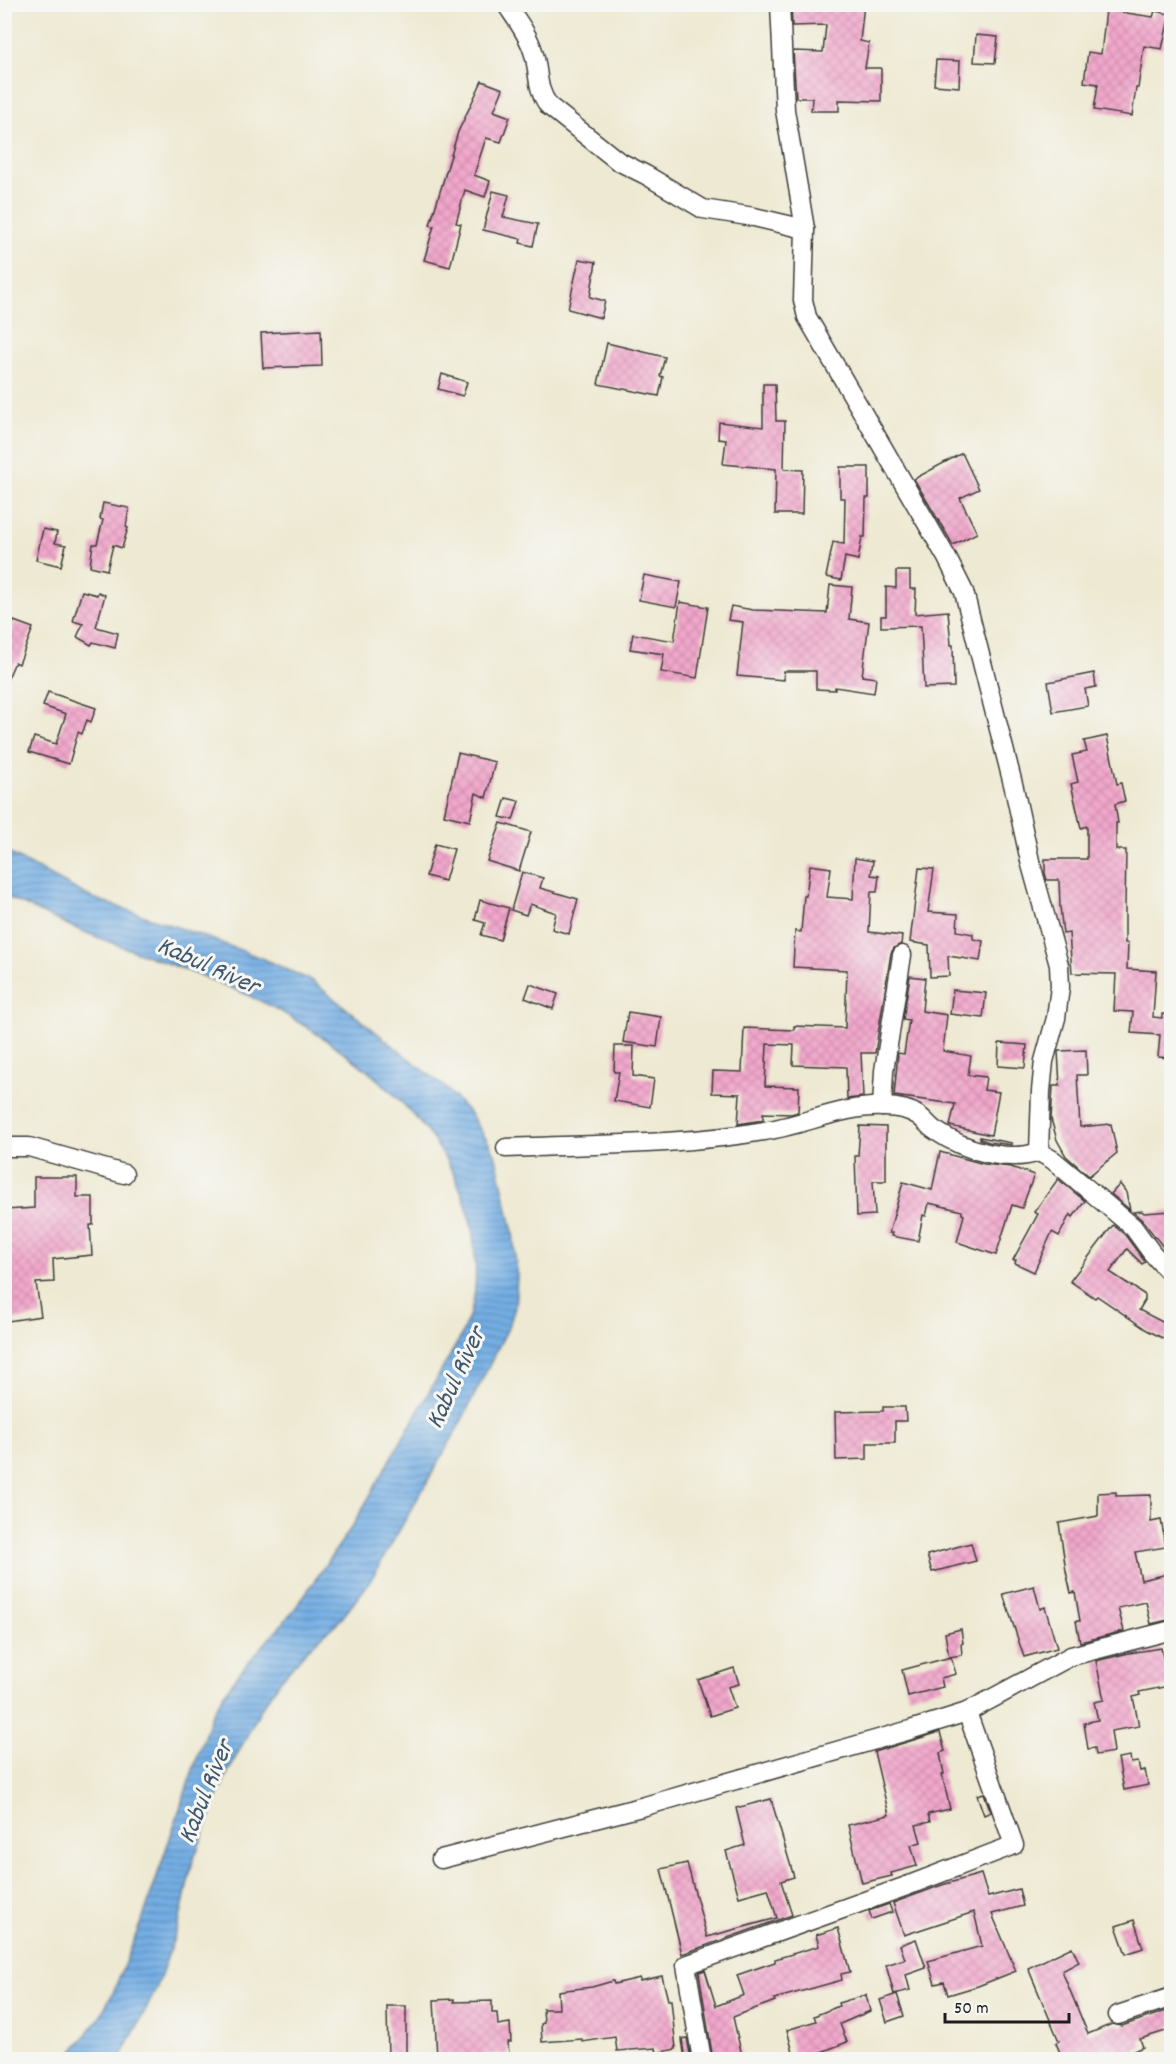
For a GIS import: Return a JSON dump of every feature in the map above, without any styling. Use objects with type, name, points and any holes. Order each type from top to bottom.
[{"type":"street","points":[[506,4],[527,36],[533,51],[541,95],[549,106],[618,161],[703,209],[754,217],[805,229]]},
{"type":"street","points":[[780,4],[785,110],[805,229],[803,300],[807,317],[941,548],[964,592],[1014,788],[1030,861],[1059,965],[1060,987],[1056,1018],[1044,1061],[1039,1152]]},
{"type":"street","points":[[882,1107],[884,1071],[902,955]]},
{"type":"street","points":[[506,1148],[666,1142],[765,1131],[860,1108],[900,1108],[918,1115],[935,1131],[986,1153],[1010,1156],[1039,1152],[1053,1160],[1133,1227],[1172,1275]]},
{"type":"street","points":[[4,1147],[29,1148],[124,1174]]},
{"type":"street","points":[[441,1859],[645,1806],[910,1730],[967,1712],[1071,1656],[1172,1630]]},
{"type":"street","points":[[702,2060],[686,1965],[1014,1845],[967,1712]]},
{"type":"street","points":[[1118,2015],[1172,1997]]},
{"type":"water","name":"Kabul River","points":[[5,851],[90,897],[211,939],[312,981],[446,1088],[471,1115],[495,1153],[513,1232],[517,1276],[515,1307],[509,1326],[457,1430],[369,1583],[342,1618],[305,1652],[279,1682],[261,1709],[225,1778],[192,1864],[179,1923],[156,1990],[120,2059],[67,2059],[97,2021],[113,1993],[145,1912],[211,1716],[241,1671],[294,1610],[353,1525],[461,1336],[474,1297],[475,1257],[469,1217],[456,1179],[437,1145],[412,1113],[383,1084],[319,1035],[285,1014],[237,990],[77,929],[5,896]]},
{"type":"building","points":[[791,4],[864,4],[860,41],[869,43],[865,68],[881,68],[881,101],[839,100],[839,111],[811,111],[812,98],[796,98],[793,51],[823,52],[826,25],[792,26]]},
{"type":"building","points":[[1106,10],[1153,17],[1155,11],[1170,14],[1162,49],[1144,46],[1132,116],[1094,110],[1098,84],[1084,82],[1088,52],[1101,54]]},
{"type":"building","points":[[976,35],[998,37],[995,63],[974,62]]},
{"type":"building","points":[[936,60],[960,61],[959,87],[934,85]]},
{"type":"building","points":[[482,81],[503,89],[494,111],[510,117],[501,142],[486,138],[474,175],[490,181],[485,197],[465,190],[456,223],[461,224],[450,267],[424,260],[434,226],[430,225],[458,132]]},
{"type":"building","points":[[493,191],[509,195],[503,217],[538,224],[533,246],[520,243],[521,239],[483,230]]},
{"type":"building","points":[[579,259],[596,262],[590,297],[605,301],[601,318],[568,309]]},
{"type":"building","points":[[321,330],[322,366],[263,368],[261,333]]},
{"type":"building","points":[[607,343],[665,357],[660,376],[663,377],[659,396],[598,384]]},
{"type":"building","points":[[442,374],[467,382],[463,396],[438,389]]},
{"type":"building","points":[[763,384],[775,384],[776,421],[785,421],[784,469],[803,470],[802,514],[775,514],[776,469],[723,464],[726,440],[718,439],[719,422],[763,427]]},
{"type":"building","points":[[962,453],[979,489],[960,498],[977,533],[953,545],[914,479]]},
{"type":"building","points":[[840,467],[869,467],[865,537],[862,537],[858,560],[845,557],[841,580],[826,577],[833,542],[844,544],[845,498],[840,498]]},
{"type":"building","points":[[103,503],[129,508],[126,527],[128,528],[122,548],[113,545],[107,570],[90,566],[93,544],[97,544],[103,520],[100,519]]},
{"type":"building","points":[[43,529],[57,532],[55,543],[66,545],[61,566],[36,560]]},
{"type":"building","points":[[896,571],[910,571],[910,589],[916,589],[915,614],[948,611],[951,645],[953,645],[954,687],[924,688],[921,626],[881,627],[881,616],[886,616],[886,587],[896,588]]},
{"type":"building","points":[[644,575],[681,582],[676,607],[639,600]]},
{"type":"building","points":[[830,585],[852,587],[849,619],[869,622],[862,676],[876,678],[874,693],[835,687],[835,690],[816,689],[816,671],[784,671],[784,680],[737,676],[743,622],[728,620],[731,606],[753,610],[827,613]]},
{"type":"building","points":[[82,591],[105,595],[96,627],[118,633],[115,648],[93,642],[91,645],[77,637],[83,624],[73,621]]},
{"type":"building","points":[[680,602],[708,607],[697,678],[661,672],[664,654],[630,649],[633,634],[674,641]]},
{"type":"building","points":[[14,621],[33,628],[19,664],[15,662],[5,685],[4,647]]},
{"type":"building","points":[[1094,673],[1096,687],[1085,689],[1088,706],[1053,712],[1048,682]]},
{"type":"building","points":[[48,692],[96,708],[91,722],[87,720],[82,734],[78,732],[69,764],[29,752],[34,737],[56,744],[66,714],[43,706]]},
{"type":"building","points":[[1107,736],[1117,784],[1121,783],[1125,801],[1115,804],[1118,823],[1116,823],[1116,850],[1126,850],[1127,969],[1156,971],[1153,1017],[1162,1018],[1162,1014],[1172,1015],[1172,1058],[1158,1057],[1160,1035],[1131,1033],[1133,1012],[1114,1011],[1116,974],[1072,973],[1069,933],[1063,934],[1059,880],[1047,880],[1045,873],[1045,859],[1087,859],[1087,826],[1081,828],[1071,784],[1078,782],[1072,755],[1087,752],[1084,741]]},
{"type":"building","points":[[458,753],[495,762],[486,798],[476,793],[470,821],[444,815]]},
{"type":"building","points":[[506,798],[519,801],[513,820],[500,817]]},
{"type":"building","points":[[501,823],[531,832],[519,871],[487,861]]},
{"type":"building","points":[[435,844],[454,849],[445,881],[426,876]]},
{"type":"building","points":[[855,858],[873,861],[871,875],[879,876],[877,892],[871,892],[869,932],[902,936],[901,944],[891,953],[875,1053],[861,1053],[863,1097],[847,1099],[846,1067],[793,1065],[794,1045],[767,1044],[765,1086],[799,1087],[798,1112],[763,1113],[763,1120],[738,1124],[740,1094],[712,1093],[713,1071],[742,1072],[744,1028],[794,1030],[794,1026],[845,1028],[847,970],[793,967],[795,931],[801,932],[804,896],[806,896],[810,865],[831,868],[827,897],[853,899]]},
{"type":"building","points":[[919,868],[934,869],[928,912],[958,914],[957,931],[973,934],[973,939],[983,941],[980,961],[948,956],[949,976],[930,977],[929,945],[910,942]]},
{"type":"building","points":[[522,872],[543,878],[540,888],[578,899],[569,934],[552,929],[556,913],[530,904],[526,915],[511,910]]},
{"type":"building","points":[[480,900],[509,908],[500,940],[481,935],[485,923],[475,920]]},
{"type":"building","points":[[910,976],[925,978],[922,1011],[947,1015],[943,1051],[971,1056],[968,1075],[986,1077],[984,1090],[999,1092],[991,1135],[950,1126],[955,1104],[894,1096],[898,1053],[904,1054],[909,1020],[903,1019]]},
{"type":"building","points":[[530,984],[558,994],[553,1009],[525,998]]},
{"type":"building","points":[[953,990],[986,993],[983,1018],[950,1014]]},
{"type":"building","points":[[628,1012],[661,1017],[657,1047],[623,1042]]},
{"type":"building","points":[[999,1043],[1027,1045],[1025,1068],[998,1066]]},
{"type":"building","points":[[615,1046],[634,1046],[633,1076],[654,1079],[650,1107],[614,1101],[619,1072],[614,1072]]},
{"type":"building","points":[[1086,1050],[1087,1075],[1077,1075],[1080,1127],[1111,1124],[1117,1153],[1089,1176],[1066,1156],[1057,1140],[1051,1119],[1053,1086],[1060,1086],[1058,1051]]},
{"type":"building","points":[[860,1126],[886,1127],[886,1181],[873,1181],[875,1215],[857,1216],[855,1156],[858,1156]]},
{"type":"building","points":[[980,1137],[1012,1143],[1012,1145],[989,1142]]},
{"type":"building","points":[[940,1152],[984,1164],[1011,1167],[1034,1175],[1022,1208],[1012,1205],[996,1255],[957,1242],[964,1215],[962,1211],[929,1203],[926,1216],[923,1215],[918,1241],[891,1236],[892,1233],[889,1233],[903,1182],[932,1190]]},
{"type":"building","points":[[34,1177],[77,1177],[77,1197],[93,1197],[93,1225],[90,1225],[92,1255],[53,1259],[54,1282],[36,1283],[41,1316],[8,1321],[4,1290],[4,1236],[8,1236],[6,1210],[34,1208]]},
{"type":"building","points":[[1058,1179],[1085,1201],[1073,1217],[1070,1214],[1059,1236],[1052,1232],[1034,1272],[1013,1260],[1038,1214],[1034,1212]]},
{"type":"building","points":[[1120,1184],[1126,1192],[1130,1210],[1111,1194]]},
{"type":"building","points":[[1142,1211],[1144,1213],[1172,1211],[1172,1252],[1168,1253],[1133,1212]]},
{"type":"building","points":[[1113,1225],[1125,1235],[1145,1262],[1142,1264],[1127,1249],[1110,1272],[1145,1295],[1145,1300],[1139,1310],[1172,1327],[1172,1343],[1147,1330],[1097,1296],[1095,1298],[1070,1281]]},
{"type":"building","points":[[883,1407],[905,1407],[906,1421],[895,1421],[895,1443],[867,1443],[867,1459],[836,1460],[835,1412],[883,1411]]},
{"type":"building","points":[[1116,1492],[1116,1496],[1151,1495],[1151,1522],[1161,1520],[1166,1547],[1135,1552],[1141,1580],[1172,1573],[1172,1595],[1168,1595],[1172,1619],[1151,1624],[1146,1602],[1118,1608],[1124,1631],[1080,1642],[1076,1621],[1080,1621],[1075,1592],[1071,1593],[1059,1523],[1098,1516],[1098,1493]]},
{"type":"building","points":[[971,1543],[976,1561],[932,1572],[927,1555]]},
{"type":"building","points":[[1034,1586],[1040,1609],[1045,1607],[1057,1648],[1024,1657],[1003,1594]]},
{"type":"building","points":[[961,1629],[962,1655],[949,1657],[945,1633]]},
{"type":"building","points":[[1161,1648],[1169,1686],[1139,1692],[1140,1695],[1133,1697],[1139,1726],[1111,1731],[1114,1752],[1096,1755],[1095,1748],[1088,1749],[1084,1723],[1098,1720],[1094,1702],[1104,1700],[1096,1661]]},
{"type":"building","points":[[951,1657],[956,1674],[941,1678],[943,1687],[908,1696],[902,1670]]},
{"type":"building","points":[[734,1668],[739,1684],[728,1687],[735,1708],[710,1716],[698,1680]]},
{"type":"building","points":[[940,1732],[945,1751],[940,1753],[944,1774],[942,1774],[950,1809],[928,1814],[930,1822],[916,1825],[921,1842],[911,1845],[917,1866],[891,1873],[892,1876],[862,1883],[848,1825],[889,1815],[874,1752]]},
{"type":"building","points":[[1130,1756],[1131,1763],[1138,1762],[1140,1771],[1145,1770],[1148,1785],[1124,1790],[1118,1758]]},
{"type":"building","points":[[984,1793],[991,1812],[984,1815],[977,1795]]},
{"type":"building","points":[[771,1799],[794,1877],[781,1881],[792,1915],[682,1954],[661,1869],[687,1863],[707,1937],[777,1918],[768,1889],[739,1897],[726,1851],[745,1845],[736,1808]]},
{"type":"building","points":[[981,1874],[988,1897],[1019,1889],[1023,1906],[992,1914],[1016,1971],[948,1995],[944,1982],[935,1984],[928,1961],[982,1946],[974,1912],[904,1935],[893,1903]]},
{"type":"building","points":[[889,1904],[892,1912],[872,1919],[869,1911]]},
{"type":"building","points":[[1134,1920],[1143,1948],[1126,1954],[1116,1926]]},
{"type":"building","points":[[838,1928],[850,1972],[841,1974],[842,1980],[774,1999],[775,2001],[733,2017],[743,2060],[713,2060],[699,1972],[705,1970],[716,2006],[744,1995],[737,1975],[775,1962],[775,1959],[819,1946],[816,1935]]},
{"type":"building","points":[[916,1939],[926,1968],[906,1975],[910,1990],[894,1994],[886,1965],[905,1959],[900,1945]]},
{"type":"building","points":[[1072,1947],[1079,1962],[1062,1971],[1088,2034],[1112,2024],[1122,2026],[1172,2009],[1172,2029],[1140,2039],[1143,2047],[1112,2060],[1063,2060],[1056,2043],[1059,2041],[1028,1968]]},
{"type":"building","points":[[662,1976],[668,2000],[671,2000],[676,2049],[657,2053],[656,2048],[617,2051],[615,2037],[582,2042],[582,2039],[542,2042],[543,2009],[559,2009],[558,1991],[592,1987],[613,1981],[614,1984]]},
{"type":"building","points":[[897,1994],[904,2016],[887,2022],[880,2000]]},
{"type":"building","points":[[866,1995],[870,2011],[840,2024],[847,2042],[819,2053],[821,2060],[795,2060],[787,2030],[816,2021],[814,2016],[839,2006],[838,2003]]},
{"type":"building","points":[[454,1999],[454,2002],[492,2001],[492,2013],[497,2013],[498,2025],[510,2023],[509,2054],[437,2058],[434,2000]]},
{"type":"building","points":[[387,2006],[406,2006],[406,2060],[388,2060]]},
{"type":"building","points":[[687,2038],[691,2060],[685,2060],[682,2039]]}]
